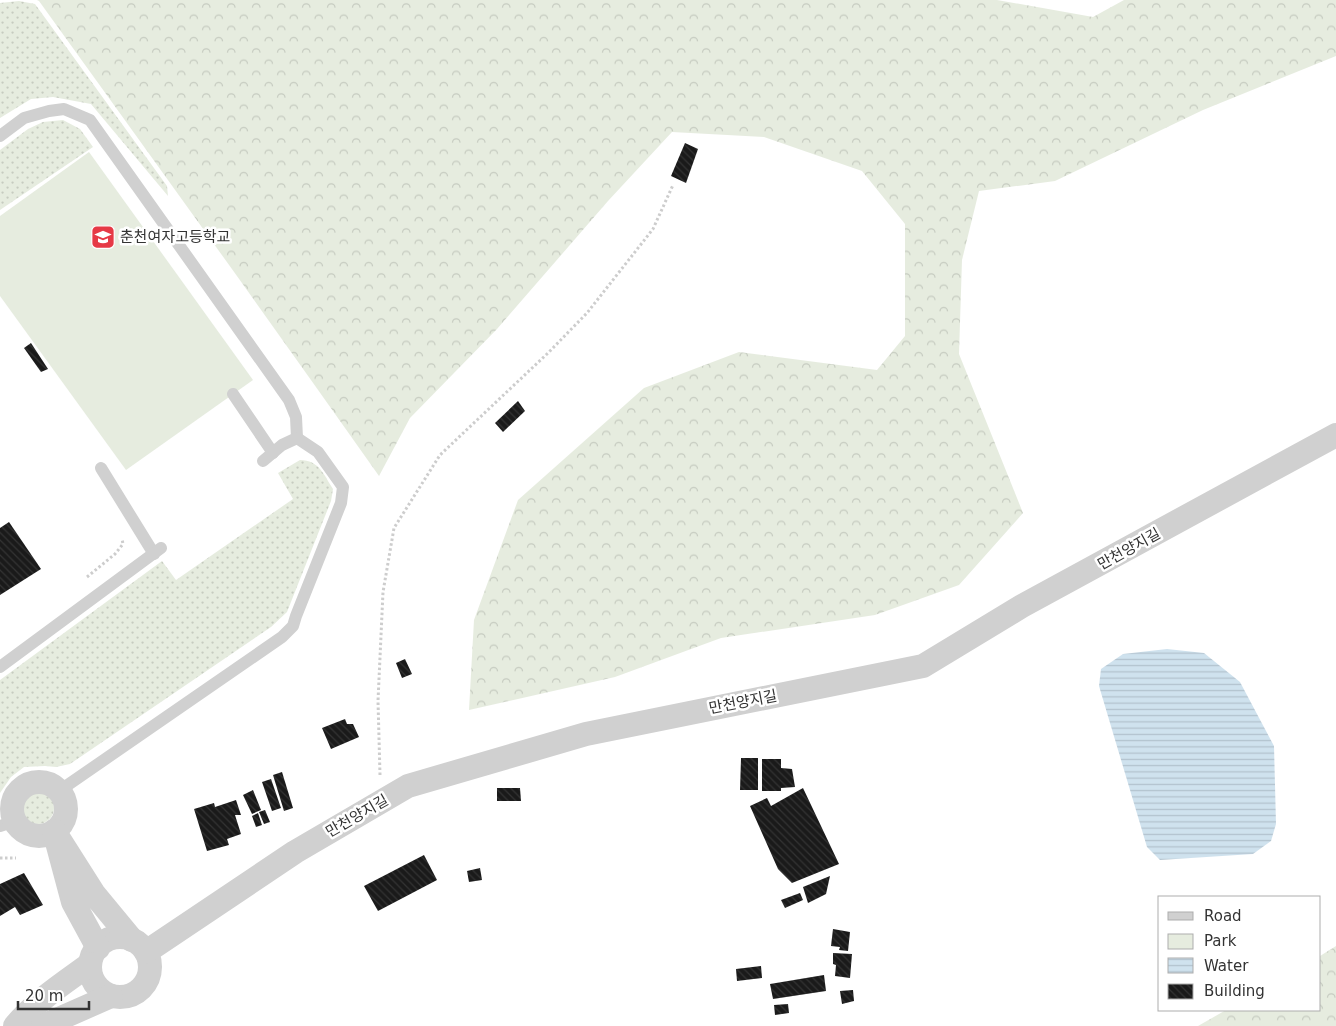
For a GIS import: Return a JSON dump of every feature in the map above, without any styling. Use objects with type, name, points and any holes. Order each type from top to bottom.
[{"type":"street","name":"만천양지길","points":[[139,946],[408,786],[586,734],[923,666],[1022,606],[1336,435]]},
{"type":"street","points":[[34,782],[43,782],[59,791],[64,799],[66,808],[60,825],[54,831],[45,835],[36,835],[8,824],[15,797],[19,790],[26,785],[34,782]]},
{"type":"street","points":[[54,831],[94,894],[139,946],[150,962],[150,972],[146,982],[140,990],[131,995],[122,997],[112,996],[102,991],[95,984],[91,974],[94,956],[73,902],[54,831]]},
{"type":"street","points":[[15,1026],[42,999],[94,956],[105,942],[114,938],[123,938],[139,946]]},
{"type":"street","points":[[42,1026],[112,996]]},
{"type":"lane","points":[[0,136],[24,118],[49,111],[64,109],[90,120],[289,400],[296,417],[297,438]]},
{"type":"lane","points":[[233,394],[268,457],[282,445],[297,438]]},
{"type":"lane","points":[[59,791],[282,637],[293,626],[341,503],[343,487],[318,452],[297,438]]},
{"type":"lane","points":[[0,667],[158,551],[101,468]]},
{"type":"path","points":[[377,804],[381,771],[378,701],[382,592],[394,528],[440,455],[548,353],[587,313],[653,229],[673,185]]},
{"type":"path","points":[[84,579],[115,554],[123,544],[122,537]]},
{"type":"path","points":[[0,858],[16,858]]},
{"type":"green space","points":[[37,0],[997,0],[1093,17],[1124,0],[1336,0],[1336,56],[1203,110],[1055,181],[979,191],[962,260],[959,354],[1023,513],[959,585],[875,615],[721,638],[615,677],[469,710],[474,620],[518,500],[644,388],[739,352],[877,370],[905,336],[905,224],[862,171],[764,137],[672,132],[608,201],[497,329],[410,418],[379,476]]},
{"type":"green space","points":[[19,1],[35,4],[167,186],[168,196],[91,104],[53,97],[31,99],[0,118],[0,3]]},
{"type":"green space","points":[[63,120],[80,129],[93,147],[0,210],[0,150],[28,129],[43,122]]},
{"type":"green space","points":[[89,152],[253,380],[126,470],[0,296],[0,216]]},
{"type":"green space","points":[[300,460],[316,465],[333,489],[331,501],[287,612],[271,627],[70,764],[56,767],[24,767],[11,777],[0,793],[0,680],[162,561],[176,580],[293,499],[278,473]]},
{"type":"green space","points":[[38,792],[44,793],[49,797],[53,802],[53,814],[49,819],[44,823],[38,824],[32,823],[27,819],[23,814],[22,808],[23,802],[27,797],[32,793]]},
{"type":"green space","points":[[1336,946],[1336,1026],[1198,1026],[1224,1011],[1321,1011],[1321,955]]},
{"type":"water","points":[[1167,649],[1204,653],[1240,682],[1274,746],[1276,824],[1271,841],[1253,854],[1160,860],[1147,847],[1099,686],[1101,669],[1123,654]]},
{"type":"building","points":[[685,143],[698,149],[686,183],[671,176]]},
{"type":"building","points":[[31,343],[48,369],[41,372],[24,348]]},
{"type":"building","points":[[518,401],[525,411],[503,432],[495,423]]},
{"type":"building","points":[[9,522],[41,569],[0,595],[0,528]]},
{"type":"building","points":[[405,659],[412,674],[402,678],[396,663]]},
{"type":"building","points":[[345,719],[347,724],[353,724],[359,737],[331,749],[322,728]]},
{"type":"building","points":[[741,758],[758,758],[758,790],[740,790]]},
{"type":"building","points":[[762,759],[781,759],[781,768],[792,769],[795,787],[781,788],[781,791],[762,791]]},
{"type":"building","points":[[282,772],[293,808],[284,811],[273,775]]},
{"type":"building","points":[[271,779],[281,808],[272,811],[262,782]]},
{"type":"building","points":[[497,788],[520,788],[521,801],[497,801]]},
{"type":"building","points":[[803,788],[839,864],[792,883],[778,869],[750,806],[767,798],[771,806]]},
{"type":"building","points":[[253,790],[261,810],[252,814],[243,795]]},
{"type":"building","points":[[236,800],[241,815],[235,815],[241,834],[227,839],[229,845],[207,851],[194,809],[214,803],[215,807]]},
{"type":"building","points":[[265,810],[270,822],[264,824],[259,812]]},
{"type":"building","points":[[258,813],[262,825],[256,827],[252,816]]},
{"type":"building","points":[[424,855],[437,880],[378,911],[364,886]]},
{"type":"building","points":[[480,868],[482,880],[469,882],[467,871]]},
{"type":"building","points":[[24,873],[43,905],[20,915],[15,907],[0,916],[0,884]]},
{"type":"building","points":[[830,876],[826,894],[808,903],[803,887]]},
{"type":"building","points":[[800,893],[803,900],[785,908],[781,900]]},
{"type":"building","points":[[833,929],[850,932],[848,951],[839,950],[840,947],[831,946]]},
{"type":"building","points":[[833,953],[852,954],[850,978],[835,976],[836,965],[833,964]]},
{"type":"building","points":[[761,966],[762,978],[737,981],[736,969]]},
{"type":"building","points":[[824,975],[826,991],[773,999],[770,984]]},
{"type":"building","points":[[853,990],[854,1001],[842,1004],[840,991]]},
{"type":"building","points":[[788,1004],[789,1013],[775,1015],[774,1005]]},
{"type":"place","name":"춘천여자고등학교","points":[[103,237]]}]
